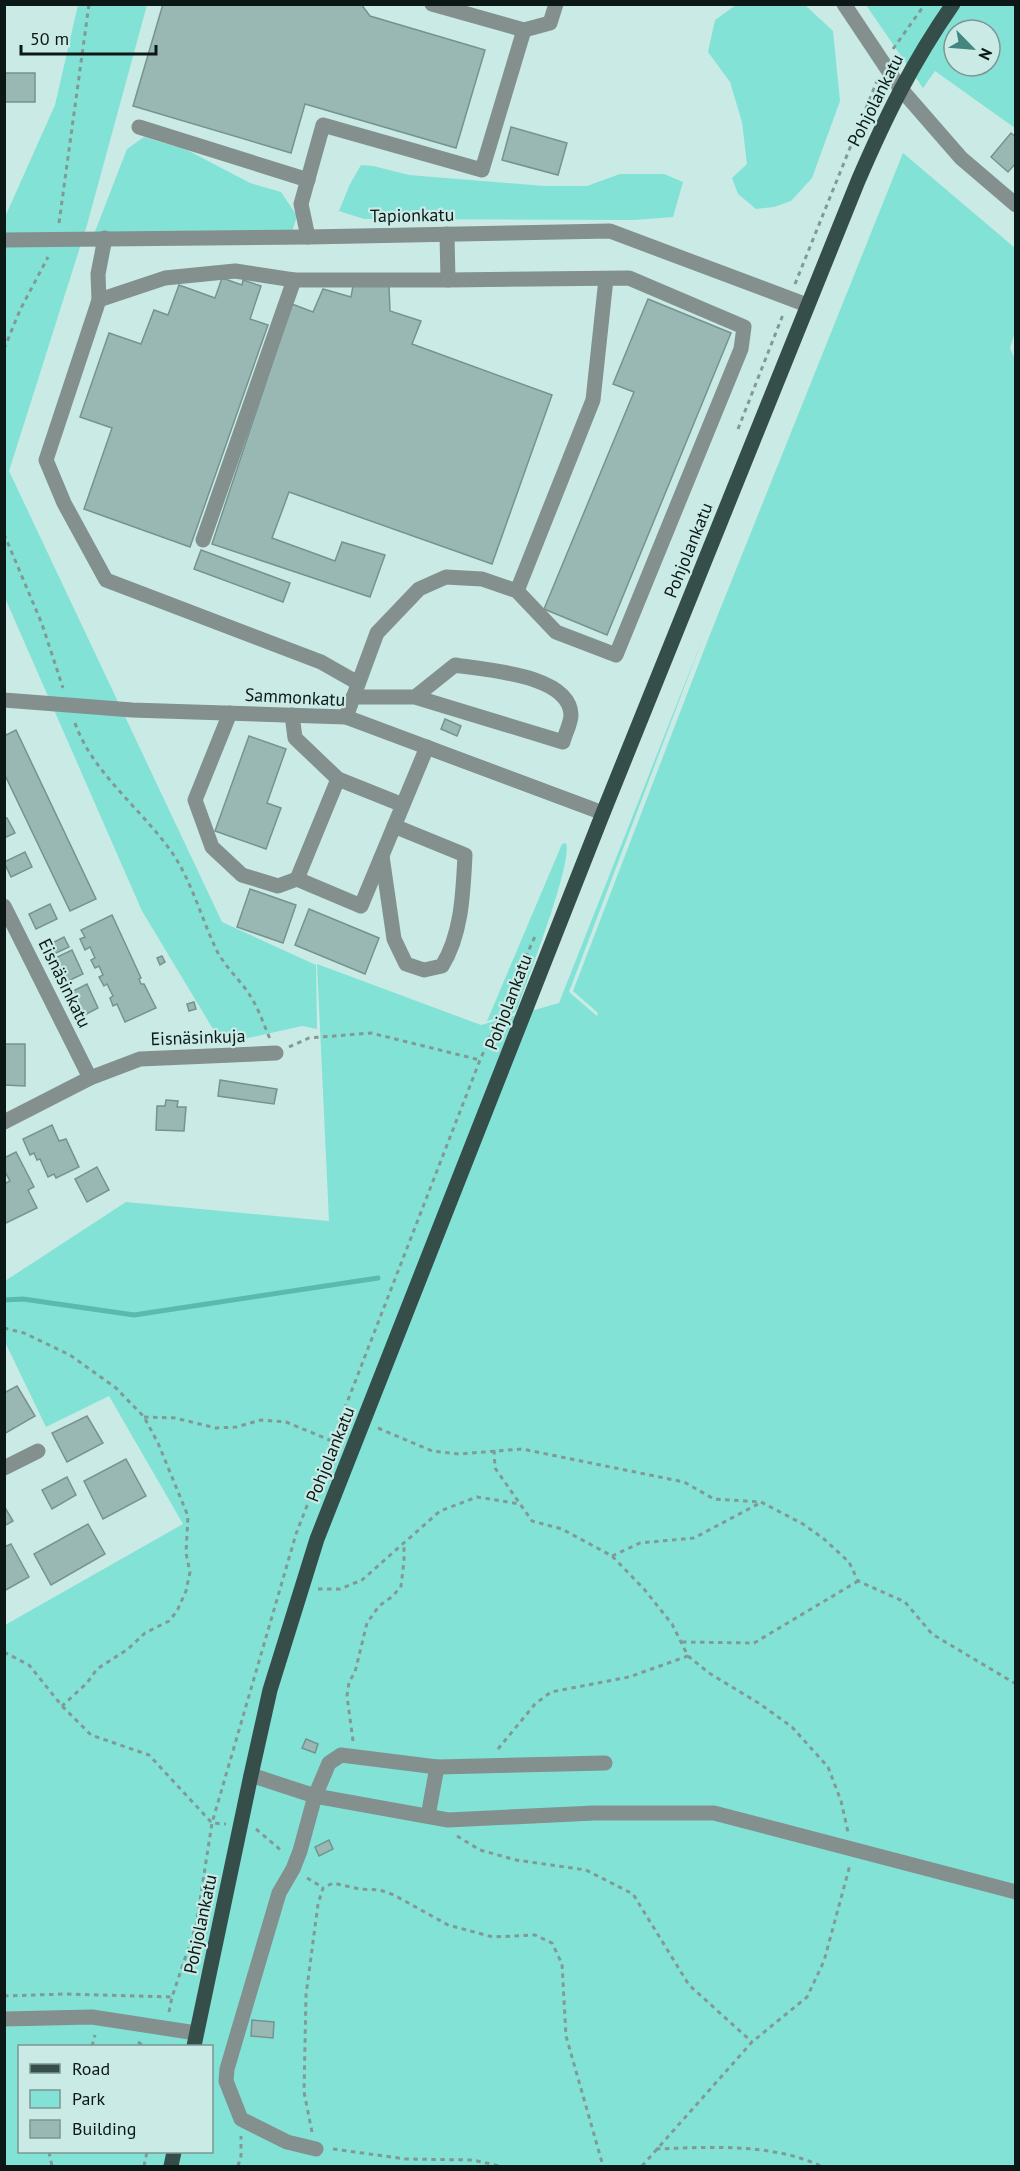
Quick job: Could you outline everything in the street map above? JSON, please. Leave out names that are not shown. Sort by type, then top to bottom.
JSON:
[{"type":"main road","name":"Pohjolankatu","points":[[195,2040],[270,1690],[318,1539],[603,813],[858,181],[900,88],[931,35],[953,4]]},
{"type":"street","points":[[432,4],[524,30],[550,23],[556,4]]},
{"type":"street","points":[[844,4],[900,88],[961,158],[1016,205]]},
{"type":"street","points":[[308,237],[301,204],[323,125],[483,170],[524,30]]},
{"type":"street","points":[[139,127],[308,180]]},
{"type":"street","name":"Tapionkatu","points":[[4,240],[610,231],[807,305]]},
{"type":"street","points":[[447,234],[448,280]]},
{"type":"street","points":[[105,238],[98,274],[99,300],[46,460],[64,503],[106,580],[321,663],[356,690],[415,697],[563,742],[571,716],[568,704],[561,694],[536,679],[455,665],[415,697]]},
{"type":"street","points":[[99,300],[165,278],[235,271],[294,280],[630,278],[744,327],[741,349],[616,655],[556,632],[517,591],[482,579],[446,577],[419,589],[377,633],[346,717]]},
{"type":"street","points":[[517,591],[593,400],[606,279]]},
{"type":"street","points":[[203,540],[294,280]]},
{"type":"street","name":"Sammonkatu","points":[[4,700],[132,710],[346,717],[603,813]]},
{"type":"street","points":[[231,713],[195,800],[212,847],[242,875],[278,886],[297,879],[361,906],[427,747]]},
{"type":"street","points":[[292,715],[295,738],[338,779],[403,805]]},
{"type":"street","points":[[297,879],[338,779]]},
{"type":"street","points":[[382,856],[394,939],[406,964],[424,970],[442,966],[455,936],[465,855],[394,826]]},
{"type":"street","name":"Eisnäsinkatu","points":[[4,906],[90,1078]]},
{"type":"street","name":"Eisnäsinkuja","points":[[4,1122],[90,1078],[140,1059],[276,1053]]},
{"type":"street","points":[[4,1468],[38,1451]]},
{"type":"street","points":[[316,2149],[287,2142],[242,2119],[226,2081],[227,2069],[279,1893],[300,1851],[315,1796],[329,1763],[341,1755],[437,1767],[605,1763]]},
{"type":"street","points":[[428,1816],[437,1767]]},
{"type":"street","points":[[250,1775],[315,1796],[448,1820],[594,1814],[714,1813],[1016,1892]]},
{"type":"street","points":[[4,2019],[92,2017],[195,2040]]},
{"type":"path","points":[[4,349],[20,310],[57,238],[89,4]]},
{"type":"path","points":[[890,52],[926,4]]},
{"type":"path","points":[[4,534],[42,624],[79,735],[102,770],[134,805],[173,854],[189,882],[219,955],[252,998],[276,1053],[309,1038],[371,1033],[480,1060]]},
{"type":"path","points":[[4,1328],[24,1333],[70,1355],[116,1388],[144,1417],[158,1443],[188,1516],[186,1553],[190,1572],[186,1592],[177,1611],[169,1620],[145,1633],[128,1649],[97,1669],[87,1683],[62,1706]]},
{"type":"path","points":[[144,1417],[175,1418],[216,1428],[236,1427],[261,1420],[286,1422],[332,1441]]},
{"type":"path","points":[[363,1423],[432,1451],[459,1454],[522,1449],[684,1482],[714,1498],[761,1502],[803,1524],[824,1539],[849,1562],[858,1581],[905,1602],[932,1634],[1016,1684]]},
{"type":"path","points":[[494,1450],[495,1468],[532,1521],[562,1528],[612,1556],[644,1589],[672,1624],[688,1656],[709,1673],[760,1704],[792,1727],[828,1767],[841,1801],[853,1851],[824,1962],[807,1997],[752,2042],[642,2166]]},
{"type":"path","points":[[302,1589],[340,1589],[362,1580],[440,1511],[477,1497],[522,1505]]},
{"type":"path","points":[[612,1556],[640,1543],[694,1538],[761,1502]]},
{"type":"path","points":[[352,1733],[347,1696],[349,1682],[355,1672],[367,1623],[379,1605],[393,1596],[401,1586],[404,1542]]},
{"type":"path","points":[[681,1642],[754,1643],[858,1581]]},
{"type":"path","points":[[4,1652],[29,1665],[62,1706],[91,1735],[149,1755],[212,1823],[255,1829],[281,1849],[293,1869]]},
{"type":"path","points":[[473,1766],[493,1754],[535,1704],[551,1692],[629,1677],[688,1656]]},
{"type":"path","points":[[452,1832],[480,1850],[516,1860],[585,1870],[633,1894],[689,1985],[752,2042]]},
{"type":"path","points":[[500,2166],[473,2160],[406,2159],[338,2149],[316,2149],[304,2092],[306,1995],[318,1904],[323,1887],[333,1882],[380,1890],[394,1895],[448,1925],[494,1937],[535,1935],[552,1943],[562,1964],[566,2036],[603,2166]]},
{"type":"path","points":[[4,1996],[66,1994],[172,1997]]},
{"type":"path","points":[[92,2045],[95,2035]]},
{"type":"path","points":[[238,2166],[241,2156],[242,2119]]},
{"type":"path","points":[[656,2149],[757,2150],[803,2158],[821,2166]]},
{"type":"green space","points":[[78,5],[147,5],[87,225],[9,471],[222,922],[316,965],[317,1029],[302,1026],[222,1044],[142,911],[5,598],[5,217],[55,105]]},
{"type":"green space","points":[[736,5],[805,5],[833,31],[840,101],[812,178],[791,201],[774,207],[756,209],[738,194],[732,178],[747,164],[742,122],[730,82],[708,52],[715,20]]},
{"type":"green space","points":[[866,5],[1015,5],[1015,128],[945,78],[1002,78],[1002,18],[942,18],[942,76],[935,71],[923,88]]},
{"type":"green space","points":[[144,137],[187,150],[250,183],[281,192],[297,216],[292,232],[94,234],[127,149]]},
{"type":"green space","points":[[903,153],[1015,248],[1015,332],[1010,348],[1016,362],[1015,2166],[5,2166],[5,1625],[183,1524],[109,1396],[46,1427],[5,1342],[5,1281],[126,1202],[329,1221],[317,964],[481,1025],[559,1003],[704,635],[569,992],[597,1016],[598,1013],[573,991],[709,637]]},
{"type":"green space","points":[[361,165],[409,175],[545,186],[587,186],[620,174],[664,174],[683,182],[673,217],[634,220],[364,219],[339,211]]},
{"type":"green space","points":[[566,843],[563,873],[556,897],[518,1007],[514,1013],[487,1021],[562,844]]},
{"type":"building","points":[[163,4],[361,4],[370,16],[485,50],[456,148],[305,104],[291,153],[133,106]]},
{"type":"building","points":[[4,73],[35,73],[35,102],[4,102]]},
{"type":"building","points":[[511,127],[567,143],[558,175],[502,160]]},
{"type":"building","points":[[1011,133],[1016,137],[1016,163],[1008,172],[991,157]]},
{"type":"building","points":[[222,278],[242,285],[243,280],[261,286],[250,319],[268,325],[190,547],[84,509],[112,428],[80,417],[109,333],[141,344],[154,310],[168,315],[179,285],[215,298]]},
{"type":"building","points":[[353,286],[389,286],[390,311],[421,321],[412,344],[552,395],[492,564],[289,492],[272,538],[335,561],[342,542],[385,555],[370,597],[212,544],[292,304],[313,312],[323,289],[351,297]]},
{"type":"building","points":[[648,299],[731,333],[607,635],[544,609],[634,392],[613,384]]},
{"type":"building","points":[[201,550],[290,583],[283,602],[194,569]]},
{"type":"building","points":[[445,719],[461,726],[457,736],[441,729]]},
{"type":"building","points":[[16,730],[96,899],[70,911],[4,773],[4,736]]},
{"type":"building","points":[[249,736],[286,749],[267,803],[281,808],[266,849],[215,831]]},
{"type":"building","points":[[7,818],[15,833],[4,838],[4,819]]},
{"type":"building","points":[[25,852],[32,867],[11,877],[4,862]]},
{"type":"building","points":[[250,889],[296,905],[283,943],[237,927]]},
{"type":"building","points":[[50,904],[57,919],[36,929],[29,914]]},
{"type":"building","points":[[309,909],[379,938],[365,974],[295,945]]},
{"type":"building","points":[[112,915],[141,978],[139,979],[141,984],[144,984],[156,1008],[125,1022],[117,1004],[113,1006],[110,998],[113,996],[107,984],[104,986],[99,977],[103,975],[99,966],[95,968],[91,960],[95,958],[90,947],[85,950],[80,939],[85,937],[81,930]]},
{"type":"building","points":[[64,937],[69,947],[52,955],[48,945]]},
{"type":"building","points":[[72,950],[83,974],[66,982],[55,958]]},
{"type":"building","points":[[162,956],[165,962],[160,965],[157,958]]},
{"type":"building","points":[[87,984],[98,1008],[83,1016],[71,992]]},
{"type":"building","points":[[194,1002],[196,1009],[189,1011],[187,1004]]},
{"type":"building","points":[[4,1044],[25,1044],[25,1086],[4,1085]]},
{"type":"building","points":[[220,1080],[277,1089],[274,1104],[218,1096]]},
{"type":"building","points":[[166,1100],[178,1101],[177,1107],[186,1107],[184,1131],[156,1130],[157,1106],[165,1106]]},
{"type":"building","points":[[52,1125],[59,1141],[66,1139],[79,1167],[56,1178],[54,1174],[48,1177],[40,1159],[37,1160],[34,1153],[30,1155],[23,1139]]},
{"type":"building","points":[[16,1152],[34,1187],[28,1190],[37,1208],[6,1223],[4,1184],[10,1181],[4,1170],[4,1158]]},
{"type":"building","points":[[97,1167],[109,1190],[87,1202],[75,1179]]},
{"type":"building","points":[[17,1386],[35,1416],[4,1434],[4,1393]]},
{"type":"building","points":[[87,1416],[103,1443],[67,1462],[52,1433]]},
{"type":"building","points":[[126,1459],[146,1496],[103,1519],[84,1481]]},
{"type":"building","points":[[67,1477],[76,1495],[52,1509],[42,1490]]},
{"type":"building","points":[[4,1506],[13,1521],[4,1526]]},
{"type":"building","points":[[88,1524],[105,1554],[51,1585],[34,1554]]},
{"type":"building","points":[[11,1544],[29,1577],[4,1591],[4,1547]]},
{"type":"building","points":[[306,1739],[318,1744],[315,1753],[302,1748]]},
{"type":"building","points":[[329,1840],[333,1849],[319,1856],[315,1847]]},
{"type":"building","points":[[252,2020],[274,2022],[273,2038],[251,2036]]},
{"type":"waterway","points":[[4,1300],[23,1299],[134,1315],[378,1278]]}]
